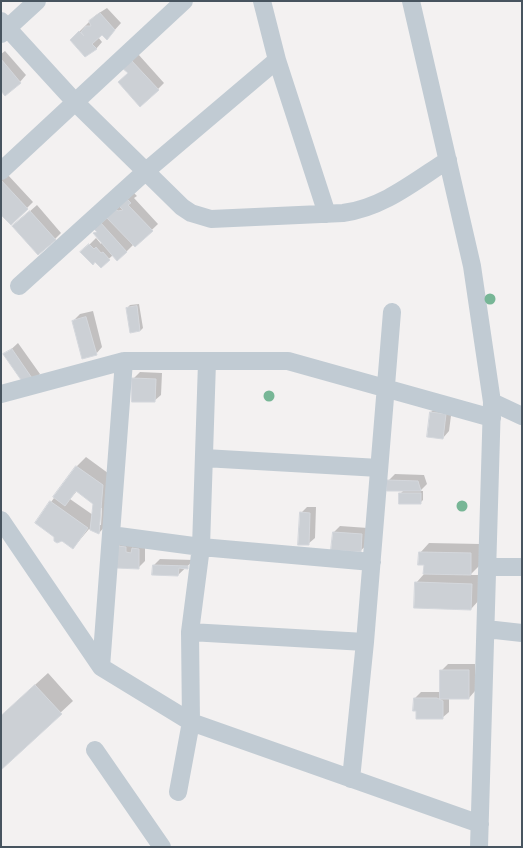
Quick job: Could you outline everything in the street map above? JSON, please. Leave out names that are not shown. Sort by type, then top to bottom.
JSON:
[{"type":"street","points":[[37,1],[3,28],[76,103],[182,207],[201,217],[222,219],[359,211],[373,206],[448,160]]},
{"type":"street","points":[[1,171],[76,103],[184,1]]},
{"type":"street","points":[[262,1],[277,60],[327,214]]},
{"type":"street","points":[[411,1],[472,266],[492,410],[480,847]]},
{"type":"street","points":[[19,286],[146,171],[277,60]]},
{"type":"street","points":[[351,780],[365,642],[392,312]]},
{"type":"street","points":[[1,394],[124,361],[288,361],[386,389],[522,416]]},
{"type":"street","points":[[101,667],[124,361]]},
{"type":"street","points":[[178,792],[191,722],[190,632],[201,547],[207,362]]},
{"type":"street","points":[[204,458],[380,468]]},
{"type":"street","points":[[1,520],[101,667],[191,722],[351,780],[480,824]]},
{"type":"street","points":[[111,535],[201,547],[372,562]]},
{"type":"street","points":[[488,567],[522,567]]},
{"type":"street","points":[[486,629],[522,633]]},
{"type":"street","points":[[190,632],[365,642]]},
{"type":"street","points":[[95,750],[162,847]]},
{"type":"building","points":[[100,13],[115,30],[107,40],[102,35],[92,44],[97,49],[85,57],[70,40],[79,31],[84,36],[81,32],[86,26],[91,26],[89,21]]},
{"type":"building","points":[[1,59],[21,83],[5,96],[1,91]]},
{"type":"building","points":[[131,60],[159,90],[140,107],[118,82],[128,73],[122,68]]},
{"type":"building","points":[[1,180],[28,209],[11,225],[1,215]]},
{"type":"building","points":[[127,199],[131,203],[128,205],[153,231],[135,247],[105,216],[114,208],[118,211],[123,210],[119,206]]},
{"type":"building","points":[[30,211],[56,240],[38,255],[12,226]]},
{"type":"building","points":[[101,223],[127,252],[117,261],[93,233],[97,232],[94,229]]},
{"type":"building","points":[[89,244],[94,249],[96,247],[101,253],[103,252],[110,260],[101,268],[95,262],[93,265],[80,252]]},
{"type":"building","points":[[137,306],[140,331],[130,333],[126,308]]},
{"type":"building","points":[[86,317],[97,355],[82,359],[72,321]]},
{"type":"building","points":[[12,349],[34,381],[26,387],[3,354]]},
{"type":"building","points":[[132,378],[156,379],[155,402],[132,402]]},
{"type":"building","points":[[430,412],[446,414],[443,439],[427,437]]},
{"type":"building","points":[[76,466],[103,485],[99,534],[90,530],[93,504],[76,491],[65,506],[53,497]]},
{"type":"building","points":[[387,480],[418,481],[421,491],[387,491]]},
{"type":"building","points":[[399,493],[421,493],[421,504],[399,504]]},
{"type":"building","points":[[50,501],[88,528],[73,549],[62,541],[57,543],[54,541],[54,537],[35,523]]},
{"type":"building","points":[[300,512],[310,513],[309,545],[298,545]]},
{"type":"building","points":[[333,532],[362,534],[361,552],[331,550]]},
{"type":"building","points":[[117,546],[126,547],[126,552],[131,553],[132,548],[139,549],[139,569],[116,568]]},
{"type":"building","points":[[419,552],[471,553],[471,575],[423,574],[424,565],[418,565]]},
{"type":"building","points":[[153,565],[188,566],[188,569],[179,568],[178,576],[152,575]]},
{"type":"building","points":[[415,582],[472,584],[471,610],[414,608]]},
{"type":"building","points":[[440,670],[469,670],[469,699],[440,699]]},
{"type":"building","points":[[35,685],[62,714],[1,770],[1,716]]},
{"type":"building","points":[[414,698],[437,698],[443,701],[443,719],[416,719],[416,711],[413,711]]}]
